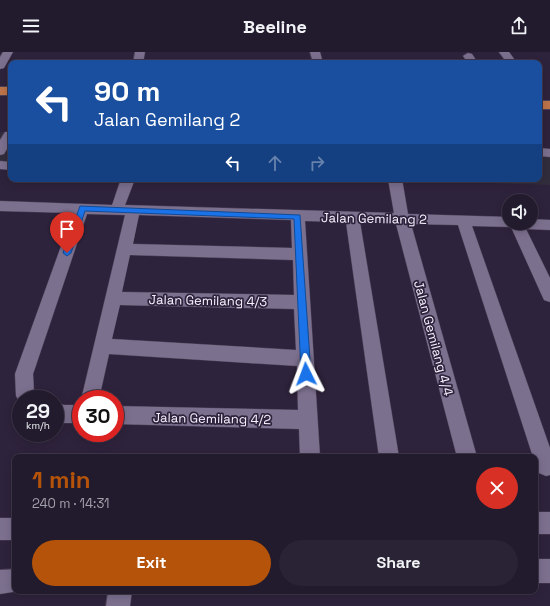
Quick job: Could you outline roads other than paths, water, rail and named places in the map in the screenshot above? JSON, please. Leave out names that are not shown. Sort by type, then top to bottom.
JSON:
[{"type":"street","points":[[0,66],[8,52]]},
{"type":"street","points":[[0,151],[7,134]]},
{"type":"street","points":[[92,390],[124,249],[128,182]]},
{"type":"street","name":"Jalan Gemilang 4/4","points":[[396,182],[402,218],[466,454]]},
{"type":"street","name":"Jalan Gemilang 2","points":[[0,206],[502,222]]},
{"type":"street","points":[[25,390],[24,374],[82,208]]},
{"type":"street","points":[[298,216],[310,454]]},
{"type":"street","points":[[352,217],[389,454]]},
{"type":"street","points":[[463,220],[544,466]]},
{"type":"street","points":[[538,224],[550,225]]},
{"type":"street","points":[[520,230],[550,295]]},
{"type":"street","points":[[124,249],[300,254]]},
{"type":"street","name":"Jalan Gemilang 4/3","points":[[113,298],[302,302]]},
{"type":"street","points":[[102,346],[305,359]]},
{"type":"street","name":"Jalan Gemilang 4/2","points":[[124,415],[308,420]]},
{"type":"street","points":[[538,523],[550,523]]},
{"type":"street","points":[[0,529],[12,529]]},
{"type":"street","points":[[538,571],[550,571]]},
{"type":"street","points":[[0,582],[12,581]]},
{"type":"street","points":[[118,606],[120,594]]}]
